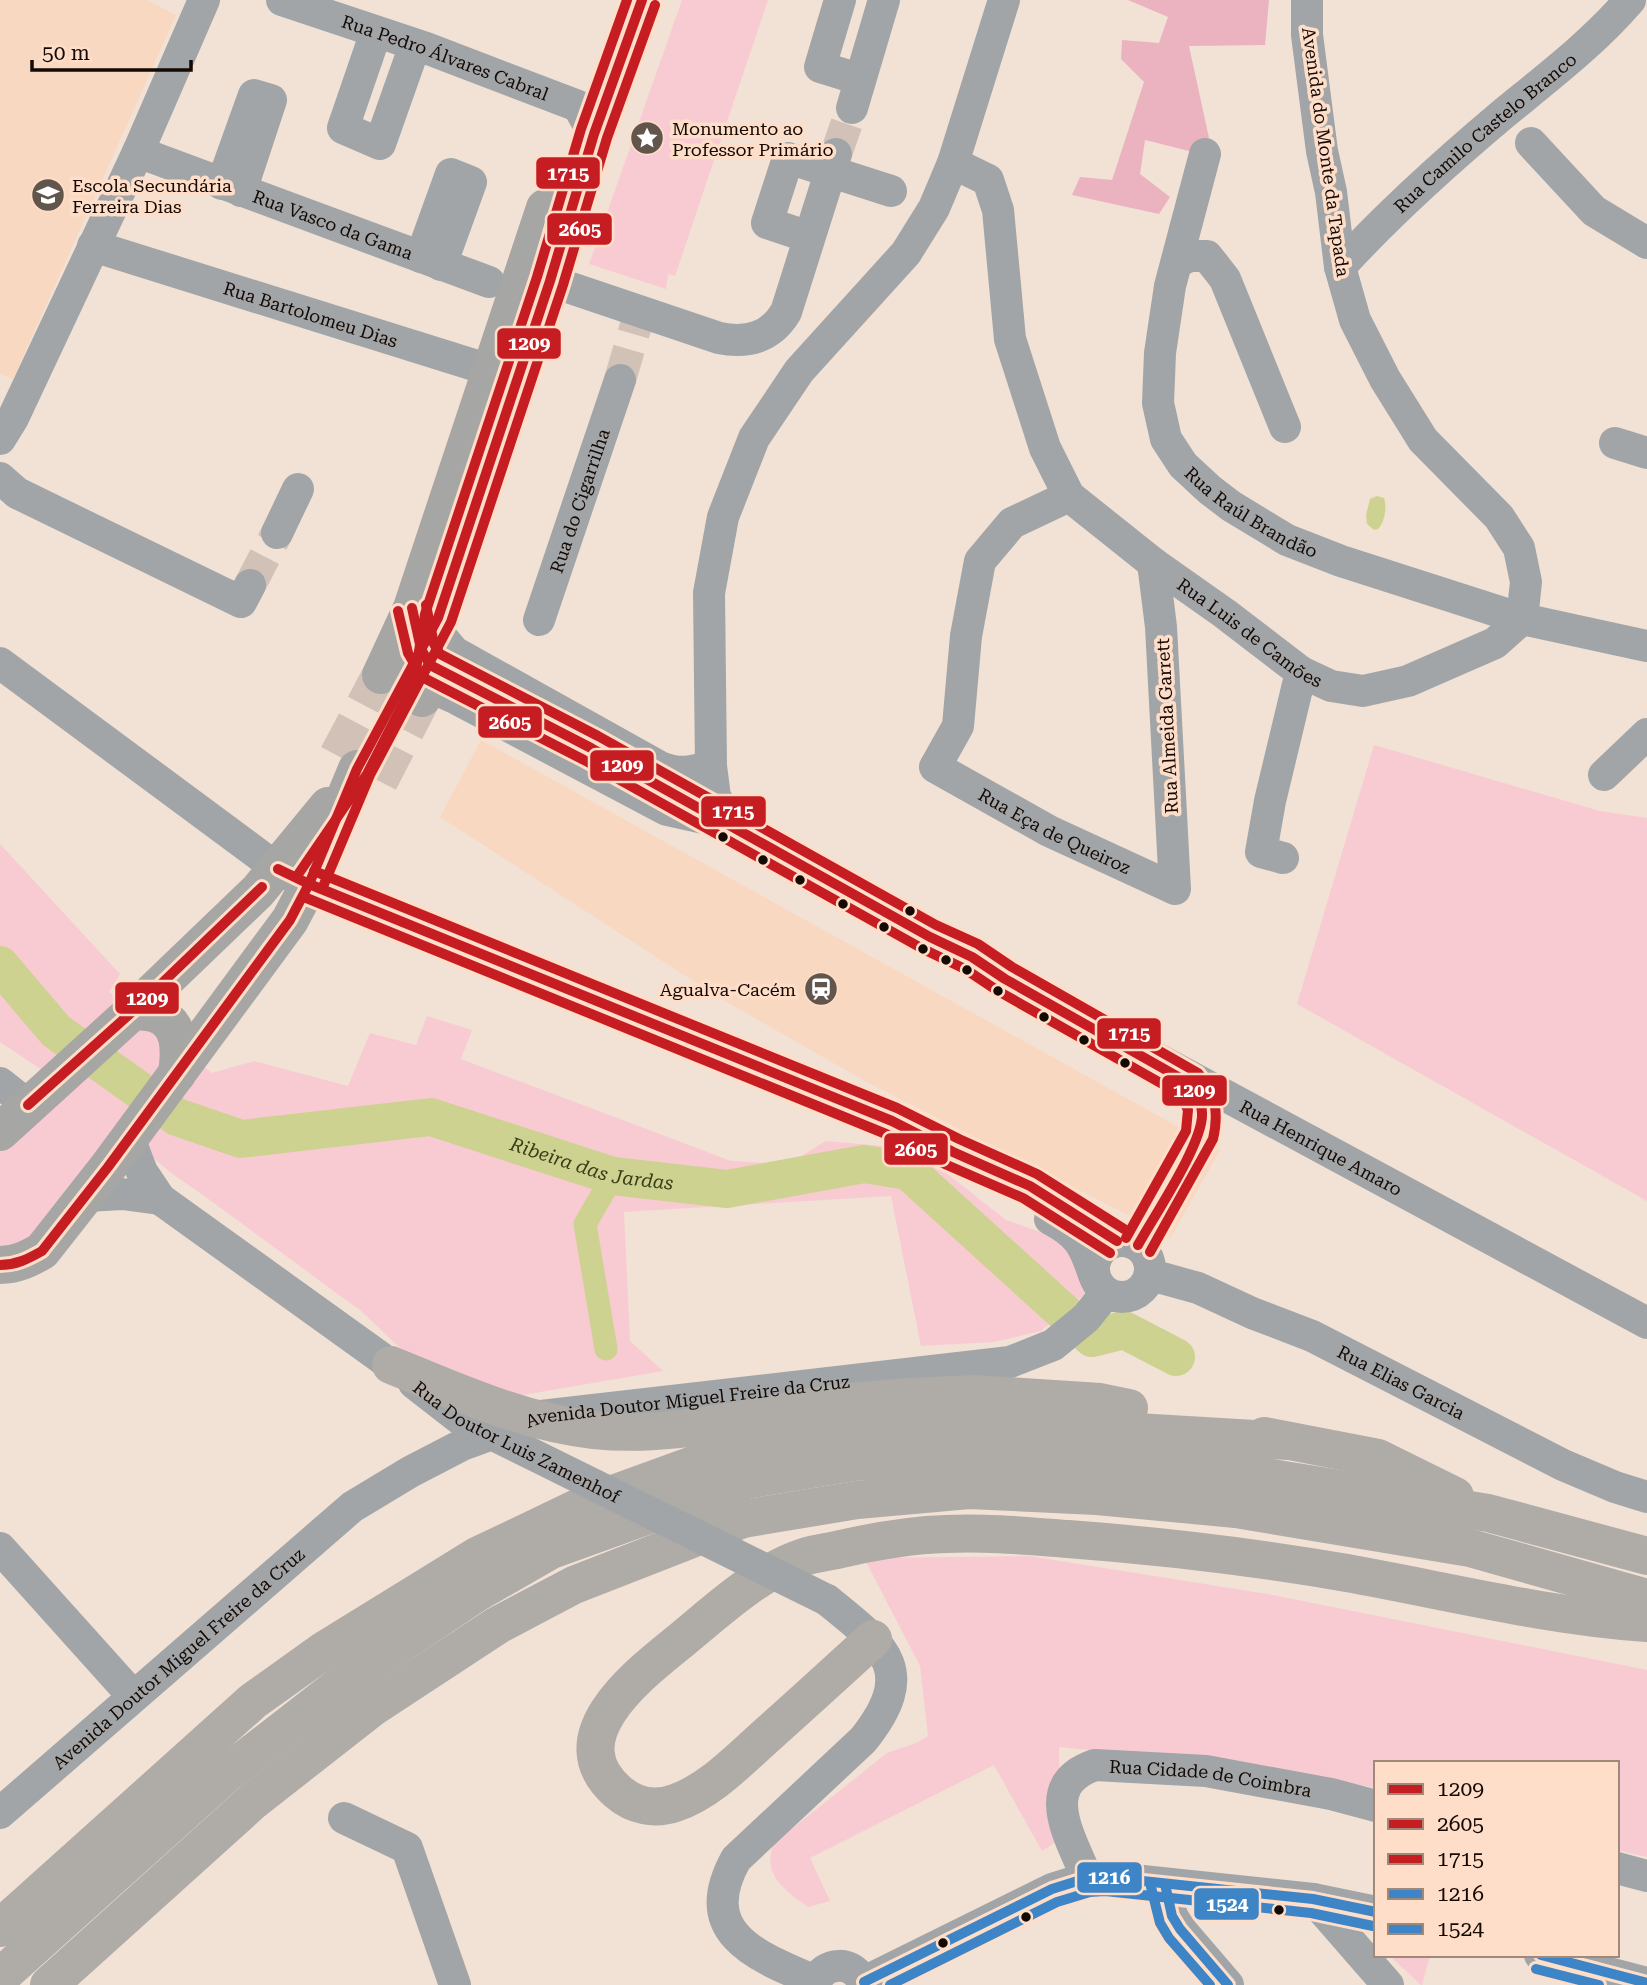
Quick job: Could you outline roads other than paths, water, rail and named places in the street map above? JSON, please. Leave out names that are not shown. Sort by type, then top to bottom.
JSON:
[{"type":"highway","points":[[391,1365],[508,1411],[596,1430],[676,1431],[868,1400],[976,1394],[1100,1402],[1378,1458],[1488,1513]]},
{"type":"highway","points":[[0,1928],[253,1701],[323,1651],[477,1556],[588,1503],[712,1458],[836,1434],[967,1422],[1288,1441]]},
{"type":"highway","points":[[0,1977],[226,1774],[352,1676],[478,1592],[551,1550],[746,1480],[854,1462],[953,1456],[1103,1459],[1228,1471],[1488,1513],[1647,1556]]},
{"type":"highway","points":[[57,1980],[253,1801],[373,1707],[498,1625],[573,1585],[743,1519],[857,1500],[969,1490],[1097,1496],[1236,1509],[1471,1548],[1647,1598]]},
{"type":"highway","points":[[873,1639],[726,1771],[695,1795],[659,1808],[640,1804],[613,1788],[603,1774],[596,1740],[609,1708],[674,1646],[770,1572],[804,1557],[883,1540],[949,1533],[1053,1538],[1212,1552],[1345,1573],[1591,1619],[1647,1623]]},
{"type":"main road","points":[[381,675],[425,613],[550,281],[615,0]]},
{"type":"main road","points":[[425,692],[425,613],[490,370],[586,120],[642,0]]},
{"type":"main road","points":[[0,1265],[27,1260],[42,1251],[130,1138],[290,920],[294,866],[338,756]]},
{"type":"main road","points":[[0,1132],[14,1094],[58,1077],[133,1011],[258,891],[294,866],[379,781]]},
{"type":"main road","points":[[133,1011],[157,1014],[169,1023],[178,1035],[180,1052],[177,1074]]},
{"type":"street","name":"Rua Pedro Álvares Cabral","points":[[282,0],[415,45],[586,120]]},
{"type":"street","points":[[841,0],[820,68],[855,93],[883,5],[850,0]]},
{"type":"street","points":[[738,826],[715,797],[711,766],[709,593],[723,517],[754,438],[799,371],[906,253],[934,208],[953,163],[1004,0]]},
{"type":"street","name":"Avenida do Monte da Tapada","points":[[1307,0],[1307,35],[1322,151],[1331,192],[1340,267],[1354,320],[1385,379],[1423,440],[1499,517],[1519,548],[1526,582],[1522,619]]},
{"type":"street","name":"Rua Camilo Castelo Branco","points":[[1340,267],[1374,230],[1425,183],[1573,55],[1630,0]]},
{"type":"street","points":[[0,439],[13,418],[138,152],[196,3]]},
{"type":"street","points":[[376,32],[343,128],[380,144],[415,45]]},
{"type":"street","points":[[1531,143],[1594,211],[1647,243]]},
{"type":"street","name":"Rua Vasco da Gama","points":[[138,152],[489,282]]},
{"type":"street","name":"Rua Raúl Brandão","points":[[1205,154],[1164,317],[1158,403],[1166,439],[1184,465],[1231,506],[1287,540],[1354,565],[1522,619],[1647,646]]},
{"type":"street","points":[[809,237],[767,223],[788,158],[833,162],[891,191]]},
{"type":"street","points":[[550,281],[640,319],[733,341],[758,338],[780,321],[786,312],[833,162]]},
{"type":"street","name":"Rua Luis de Camões","points":[[953,163],[988,180],[998,211],[1010,339],[1045,448],[1069,496],[1153,564],[1224,613],[1301,672],[1331,686],[1363,691],[1408,681],[1495,643],[1522,619]]},
{"type":"street","name":"Rua Bartolomeu Dias","points":[[93,246],[490,370]]},
{"type":"street","points":[[1177,262],[1190,256],[1208,256],[1225,279],[1285,428]]},
{"type":"street","points":[[490,370],[525,351]]},
{"type":"street","name":"Rua do Cigarrilha","points":[[539,620],[620,380]]},
{"type":"street","points":[[1615,443],[1647,453]]},
{"type":"street","points":[[0,447],[7,460],[7,467],[0,477],[17,493],[241,602],[250,585]]},
{"type":"street","points":[[277,533],[298,489]]},
{"type":"street","name":"Rua Eça de Queiroz","points":[[1069,496],[1012,523],[981,561],[966,636],[958,726],[935,767],[1049,831],[1175,889]]},
{"type":"street","name":"Rua Almeida Garrett","points":[[1153,564],[1161,627],[1175,889]]},
{"type":"street","points":[[425,613],[454,652],[660,767],[675,773],[687,773],[711,766]]},
{"type":"street","points":[[0,663],[294,866],[892,1121],[961,1156],[1030,1186],[1117,1241]]},
{"type":"street","points":[[1283,858],[1261,852],[1301,672]]},
{"type":"street","points":[[425,692],[457,699],[667,810],[738,826]]},
{"type":"street","points":[[1604,775],[1647,734]]},
{"type":"street","name":"Rua Henrique Amaro","points":[[738,826],[1102,1029],[1647,1323]]},
{"type":"street","points":[[130,1138],[142,1172],[160,1199]]},
{"type":"street","points":[[961,1156],[1023,1204],[1073,1234],[1084,1245],[1100,1290],[1117,1298],[1138,1293],[1151,1275],[1151,1264],[1146,1253],[1138,1245],[1128,1241],[1107,1245],[1098,1253],[1094,1264],[1100,1290]]},
{"type":"street","points":[[86,1196],[122,1194],[160,1199]]},
{"type":"street","name":"Rua Doutor Luis Zamenhof","points":[[160,1199],[391,1365],[459,1418],[827,1600],[873,1639]]},
{"type":"street","name":"Rua Elias Garcia","points":[[1151,1275],[1198,1288],[1312,1336],[1563,1465],[1647,1497]]},
{"type":"street","name":"Avenida Doutor Miguel Freire da Cruz","points":[[0,1813],[352,1507],[462,1445],[541,1416],[1010,1362],[1053,1345],[1086,1318],[1100,1290]]},
{"type":"street","points":[[0,1548],[133,1696]]},
{"type":"street","points":[[873,1639],[888,1660],[891,1677],[890,1694],[881,1718],[863,1740],[736,1859],[724,1880],[721,1900],[725,1919],[740,1940],[772,1963],[815,1983],[825,1969],[840,1965],[854,1970],[864,1983],[1052,1889],[1087,1878],[1105,1877],[1312,1899],[1374,1912]]},
{"type":"street","name":"Rua Cidade de Coimbra","points":[[1087,1878],[1060,1803],[1067,1783],[1081,1770],[1094,1765],[1206,1771],[1331,1794],[1374,1805]]},
{"type":"street","points":[[344,1818],[407,1848],[455,1985]]},
{"type":"street","points":[[1619,1869],[1647,1876]]},
{"type":"street","points":[[1165,1884],[1172,1916],[1180,1929],[1228,1985]]},
{"type":"street","points":[[1312,1899],[1388,1985]]},
{"type":"street","points":[[1548,1957],[1647,1983]]},
{"type":"waterway","name":"Ribeira das Jardas","points":[[0,965],[56,1031],[177,1117],[241,1139],[431,1117],[613,1176],[727,1189],[864,1164],[908,1171],[1092,1338],[1124,1330],[1176,1357]]},
{"type":"waterway","points":[[606,1349],[585,1224],[613,1176]]},
{"type":"tunnel","points":[[836,154],[852,108]]},
{"type":"tunnel","points":[[620,380],[636,325]]},
{"type":"tunnel","points":[[250,585],[277,533]]},
{"type":"tunnel","points":[[338,756],[381,675]]},
{"type":"tunnel","points":[[379,781],[422,698]]},
{"type":"place","name":"Monumento ao Professor Primário","points":[[647,138]]},
{"type":"place","name":"Escola Secundária Ferreira Dias","points":[[48,195]]},
{"type":"place","name":"Agualva-Cacém","points":[[821,989]]}]
